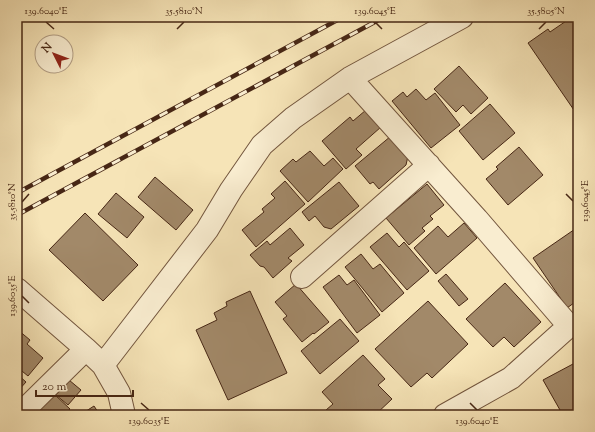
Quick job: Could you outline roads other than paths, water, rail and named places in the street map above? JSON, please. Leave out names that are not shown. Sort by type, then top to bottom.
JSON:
[{"type":"street","points":[[103,365],[207,230],[231,190],[262,145],[293,118],[350,78],[462,17]]},
{"type":"street","points":[[350,78],[573,325],[511,378],[446,415]]},
{"type":"street","points":[[302,277],[429,165]]},
{"type":"street","points":[[17,289],[103,365],[119,393],[124,415]]},
{"type":"street","points":[[19,415],[86,349]]},
{"type":"railway","points":[[17,193],[343,17]]},
{"type":"railway","points":[[17,215],[384,17]]}]
